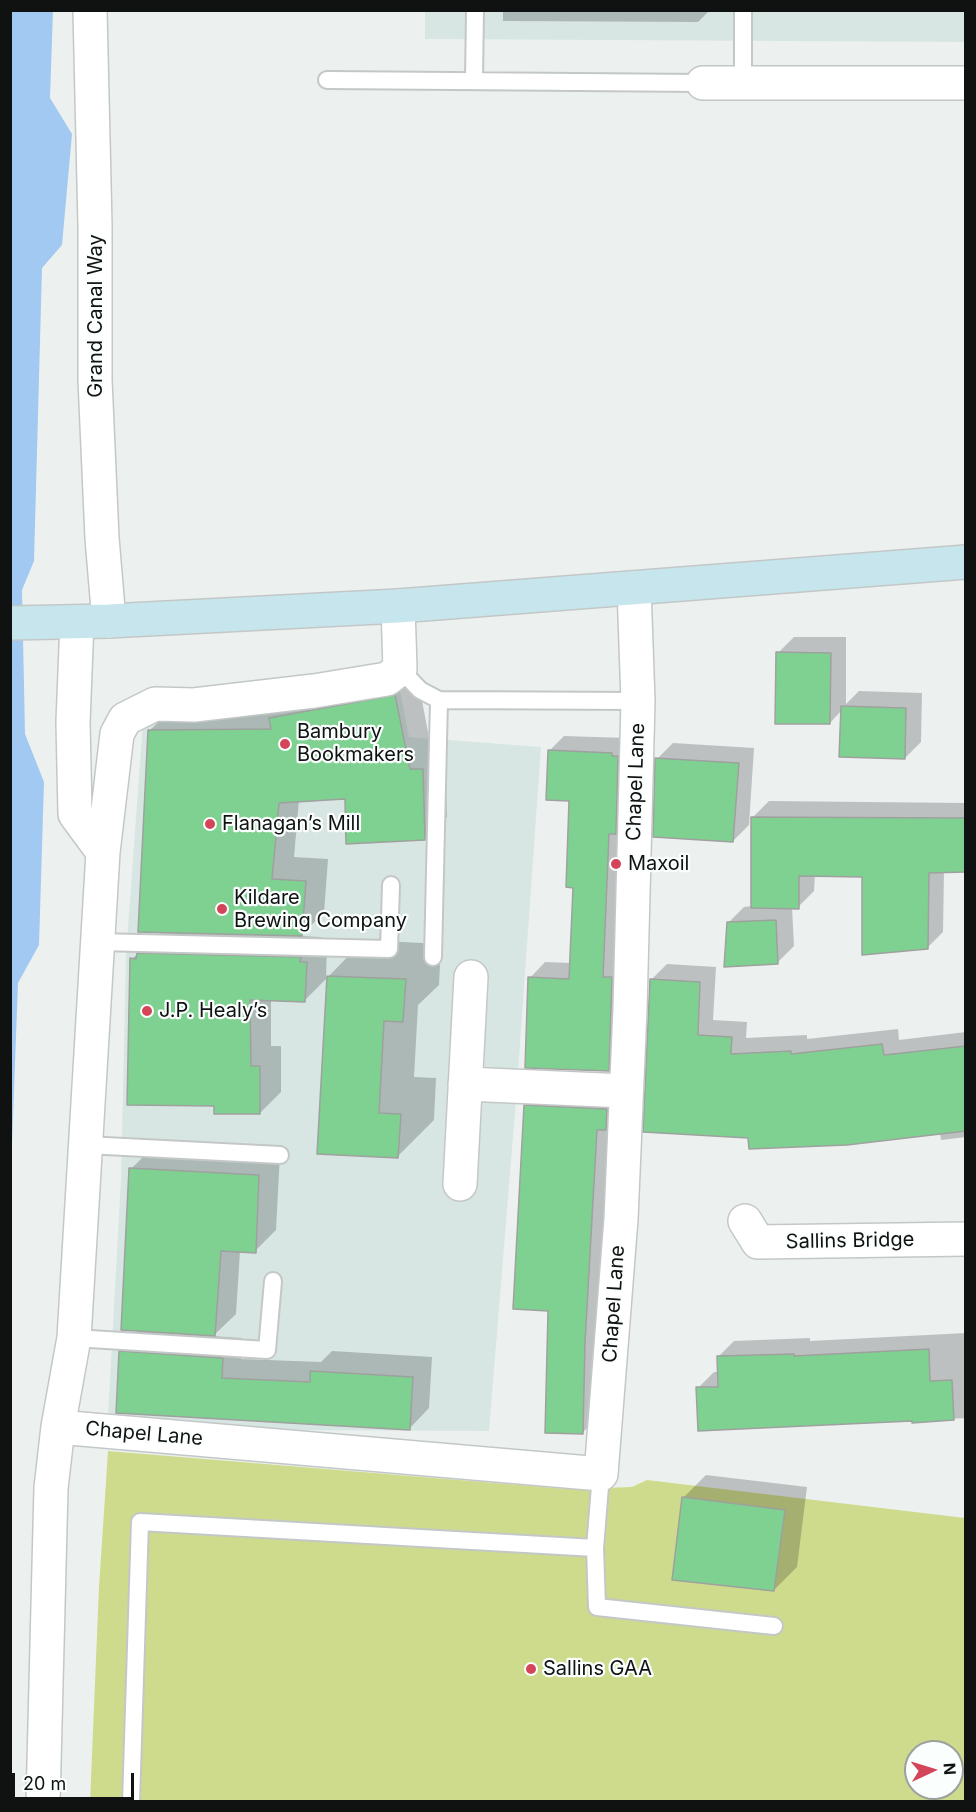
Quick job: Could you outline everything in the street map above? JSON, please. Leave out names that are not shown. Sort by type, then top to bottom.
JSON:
[{"type":"street","name":"Grand Canal Way","points":[[90,10],[95,226],[95,380],[102,538],[109,621]]},
{"type":"street","points":[[703,83],[966,83]]},
{"type":"street","points":[[10,623],[109,621],[398,606],[966,562]]},
{"type":"street","name":"Chapel Lane","points":[[58,1426],[601,1474],[621,1219],[627,1091],[638,701],[634,588]]},
{"type":"street","points":[[44,1802],[51,1488],[58,1426],[74,1338],[103,852],[117,734],[125,719],[155,704],[194,705],[387,679],[400,669],[398,606]]},
{"type":"street","points":[[62,622],[73,722],[75,814],[103,852]]},
{"type":"street","points":[[460,1184],[471,977]]},
{"type":"street","points":[[465,1084],[627,1091]]},
{"type":"street","name":"Sallins Bridge","points":[[745,1221],[758,1242],[966,1239]]},
{"type":"lane","points":[[474,81],[475,10]]},
{"type":"lane","points":[[742,10],[743,83]]},
{"type":"lane","points":[[327,80],[703,83]]},
{"type":"lane","points":[[400,669],[420,690],[439,700],[638,701]]},
{"type":"lane","points":[[433,957],[439,700]]},
{"type":"lane","points":[[98,942],[388,949],[391,885]]},
{"type":"lane","points":[[86,1145],[280,1155]]},
{"type":"lane","points":[[74,1338],[267,1350],[273,1281]]},
{"type":"lane","points":[[601,1474],[595,1548],[597,1607],[774,1626]]},
{"type":"lane","points":[[131,1802],[140,1522],[595,1548]]},
{"type":"shaded area","points":[[425,11],[965,11],[965,42],[425,39]]},
{"type":"shaded area","points":[[398,680],[409,737],[541,747],[516,1100],[489,1431],[255,1430],[108,1416],[121,1179],[126,955],[143,721]]},
{"type":"green space","name":"Sallins GAA","points":[[108,1451],[568,1489],[632,1487],[647,1480],[965,1518],[965,1801],[90,1802],[99,1587]]},
{"type":"water","points":[[53,10],[50,98],[72,134],[62,245],[42,268],[34,561],[22,590],[25,734],[44,782],[39,945],[18,983],[11,1171],[10,11]]},
{"type":"building","points":[[776,652],[831,653],[830,724],[775,724]]},
{"type":"building","points":[[395,695],[410,769],[423,769],[425,840],[346,844],[345,799],[279,803],[272,879],[306,881],[302,936],[138,932],[148,730],[271,729],[269,718]]},
{"type":"building","points":[[841,706],[906,708],[905,759],[839,757]]},
{"type":"building","points":[[548,750],[612,753],[612,756],[618,756],[616,834],[609,834],[603,977],[612,977],[609,1071],[525,1068],[528,977],[569,979],[573,888],[566,887],[569,801],[546,800]]},
{"type":"building","points":[[655,758],[739,763],[733,842],[653,837]]},
{"type":"building","points":[[751,817],[966,818],[966,872],[929,873],[928,949],[862,955],[862,877],[799,876],[799,909],[751,908]]},
{"type":"building","points":[[776,920],[778,964],[724,967],[727,922]]},
{"type":"building","name":"J.P. Healy’s","points":[[137,953],[301,957],[300,962],[307,962],[305,1002],[250,1000],[251,1066],[260,1066],[260,1114],[214,1114],[214,1106],[127,1105],[130,958],[136,959]]},
{"type":"building","points":[[327,976],[406,979],[403,1022],[384,1021],[379,1113],[401,1114],[398,1158],[317,1154]]},
{"type":"building","points":[[650,979],[700,982],[698,1035],[732,1037],[731,1054],[791,1051],[791,1054],[882,1044],[884,1055],[966,1046],[966,1131],[847,1145],[749,1149],[748,1138],[643,1132]]},
{"type":"building","points":[[524,1105],[607,1109],[606,1130],[597,1130],[585,1343],[583,1434],[545,1433],[548,1311],[513,1309]]},
{"type":"building","points":[[129,1168],[259,1175],[256,1253],[221,1251],[215,1336],[121,1330]]},
{"type":"building","points":[[929,1349],[930,1381],[952,1380],[954,1420],[698,1431],[696,1387],[718,1387],[717,1356],[794,1354],[794,1356]]},
{"type":"building","points":[[119,1351],[223,1358],[222,1378],[310,1382],[310,1371],[413,1377],[410,1430],[116,1413]]},
{"type":"building","points":[[682,1497],[785,1510],[774,1591],[672,1580]]},
{"type":"place","name":"Bambury Bookmakers","points":[[285,744]]},
{"type":"place","name":"Flanagan’s Mill","points":[[210,824]]},
{"type":"place","name":"Maxoil","points":[[616,864]]},
{"type":"place","name":"Kildare Brewing Company","points":[[222,909]]},
{"type":"place","name":"J.P. Healy’s","points":[[147,1011]]},
{"type":"place","name":"Sallins GAA","points":[[531,1669]]}]
